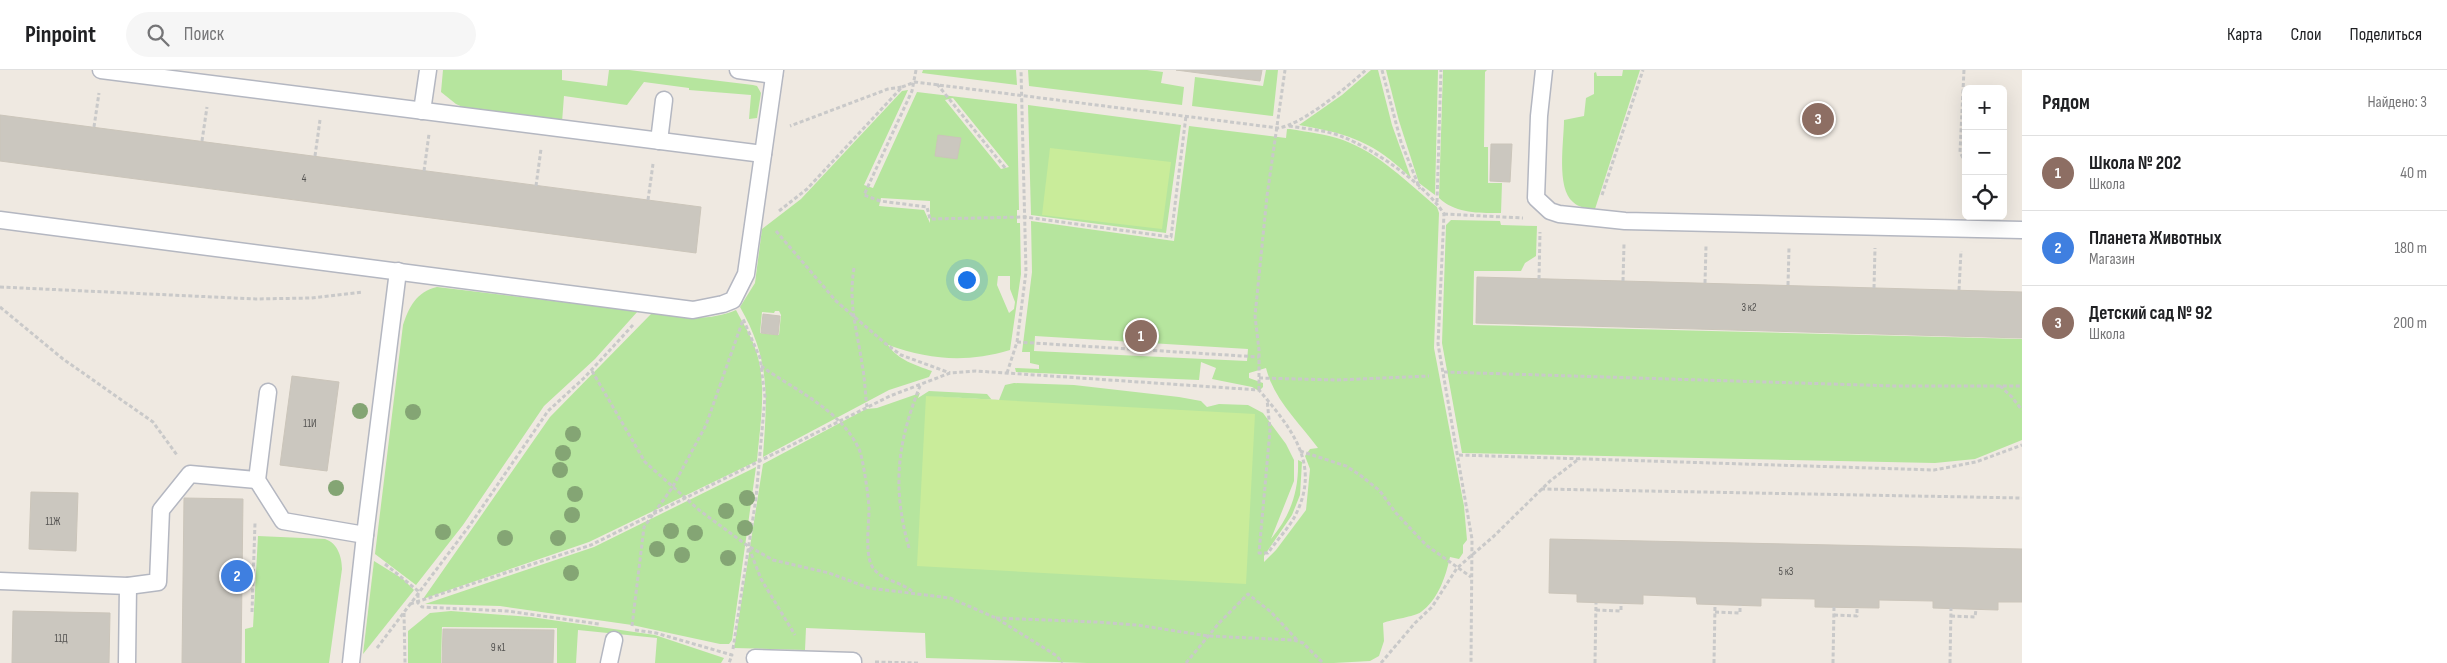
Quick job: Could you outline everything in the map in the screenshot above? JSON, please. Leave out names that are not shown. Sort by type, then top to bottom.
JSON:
[{"type":"lane","points":[[102,70],[763,154]]},
{"type":"lane","points":[[427,111],[428,70]]},
{"type":"lane","points":[[0,220],[397,279],[652,304],[693,310],[723,304],[732,300],[746,274],[760,223],[763,154],[774,72],[738,70]]},
{"type":"lane","points":[[1544,70],[1539,116],[1536,198],[1550,212],[1593,219],[1625,221],[2022,230]]},
{"type":"lane","points":[[658,140],[664,100]]},
{"type":"lane","points":[[351,663],[397,279]]},
{"type":"lane","points":[[268,392],[257,480],[283,521],[364,543]]},
{"type":"lane","points":[[0,581],[128,586],[158,582],[161,510],[190,474],[257,480]]},
{"type":"lane","points":[[127,663],[128,586]]},
{"type":"lane","points":[[609,663],[615,631]]},
{"type":"lane","points":[[755,658],[853,662]]},
{"type":"path","points":[[94,127],[102,70]]},
{"type":"path","points":[[916,70],[915,82],[864,195],[880,201],[927,207],[930,219],[1025,217],[1171,237],[1186,116]]},
{"type":"path","points":[[1007,373],[1017,342],[1026,272],[1021,70]]},
{"type":"path","points":[[1267,399],[1270,430],[1259,553],[1268,553],[1294,516],[1304,490],[1305,462],[1290,427],[1267,399],[1259,390],[1259,357],[1255,316],[1267,196],[1285,70]]},
{"type":"path","points":[[1289,126],[1338,93],[1366,70]]},
{"type":"path","points":[[1382,70],[1401,142],[1421,189]]},
{"type":"path","points":[[1437,203],[1441,70]]},
{"type":"path","points":[[1593,219],[1643,70]]},
{"type":"path","points":[[1962,156],[1960,152],[1964,70]]},
{"type":"path","points":[[787,128],[888,89],[902,87],[915,82],[1278,128],[1289,126],[1348,139],[1383,158],[1437,203],[1444,214],[1438,344],[1470,522],[1472,556],[1471,663]]},
{"type":"path","points":[[202,142],[210,84]]},
{"type":"path","points":[[936,84],[1006,169]]},
{"type":"path","points":[[902,87],[807,189],[760,223],[796,257],[852,316],[901,355],[950,373]]},
{"type":"path","points":[[315,156],[323,98]]},
{"type":"path","points":[[424,171],[427,111]]},
{"type":"path","points":[[536,186],[544,126]]},
{"type":"path","points":[[648,200],[658,140]]},
{"type":"path","points":[[1444,214],[1540,218],[1559,214]]},
{"type":"path","points":[[1539,279],[1540,218]]},
{"type":"path","points":[[1623,281],[1625,221]]},
{"type":"path","points":[[1705,283],[1707,223]]},
{"type":"path","points":[[1788,285],[1790,225]]},
{"type":"path","points":[[1874,288],[1876,226]]},
{"type":"path","points":[[1959,290],[1961,228]]},
{"type":"path","points":[[854,268],[851,294],[852,316],[862,363],[867,407]]},
{"type":"path","points":[[0,287],[256,299],[311,298],[397,279]]},
{"type":"path","points":[[732,300],[757,345],[762,366],[765,397],[760,462],[732,655]]},
{"type":"path","points":[[371,656],[418,591],[470,525],[548,411],[592,370],[652,304]]},
{"type":"path","points":[[0,307],[62,359],[153,422],[190,474]]},
{"type":"path","points":[[631,629],[641,565],[644,527],[672,488],[709,417],[744,319]]},
{"type":"path","points":[[1017,342],[1259,357]]},
{"type":"path","points":[[762,366],[822,406],[850,433],[860,451],[869,506],[869,563],[880,574],[904,584],[914,592]]},
{"type":"path","points":[[592,370],[645,462],[672,488],[748,546],[773,560],[829,573],[869,588],[914,592],[950,598],[996,618],[1057,656],[1062,663]]},
{"type":"path","points":[[410,604],[418,603],[591,545],[760,462],[838,420],[950,373],[976,371],[1259,390]]},
{"type":"path","points":[[1444,372],[1895,386],[2022,386]]},
{"type":"path","points":[[1259,378],[1337,380],[1429,376]]},
{"type":"path","points":[[909,548],[902,523],[898,493],[899,460],[906,420],[920,385]]},
{"type":"path","points":[[1999,386],[2011,396],[2022,410]]},
{"type":"path","points":[[1459,455],[1934,470],[1976,462],[2022,444]]},
{"type":"path","points":[[1300,451],[1346,466],[1360,475],[1380,491],[1395,512],[1426,545],[1451,561],[1457,568],[1472,578]]},
{"type":"path","points":[[1380,663],[1415,623],[1432,607],[1457,568],[1472,556],[1541,489],[1581,458]]},
{"type":"path","points":[[1541,489],[2022,498]]},
{"type":"path","points":[[252,612],[256,518]]},
{"type":"path","points":[[364,543],[418,591],[418,603],[422,607],[507,610],[615,631],[631,629],[656,633],[732,655],[755,658]]},
{"type":"path","points":[[748,546],[761,579],[810,660]]},
{"type":"path","points":[[1186,663],[1208,636],[1248,594],[1271,612],[1297,641],[1316,654],[1322,663]]},
{"type":"path","points":[[1595,663],[1596,602]]},
{"type":"path","points":[[1596,610],[1621,611],[1621,603]]},
{"type":"path","points":[[1714,663],[1715,605]]},
{"type":"path","points":[[1715,612],[1740,612],[1740,605]]},
{"type":"path","points":[[1833,663],[1834,607]]},
{"type":"path","points":[[1834,615],[1857,616],[1857,608]]},
{"type":"path","points":[[1950,663],[1951,608]]},
{"type":"path","points":[[1951,616],[1975,617],[1976,609]]},
{"type":"path","points":[[404,612],[405,663]]},
{"type":"path","points":[[996,618],[1137,625],[1208,636],[1297,641]]},
{"type":"path","points":[[853,662],[919,663]]},
{"type":"green space","points":[[443,70],[562,70],[562,80],[607,86],[609,70],[629,70],[753,85],[757,86],[761,93],[757,118],[749,119],[751,95],[689,90],[689,88],[644,82],[627,105],[564,96],[562,122],[469,110],[456,104],[441,92]]},
{"type":"green space","points":[[923,70],[1016,70],[1017,85],[922,73]]},
{"type":"green space","points":[[1028,70],[1147,70],[1163,72],[1161,83],[1184,87],[1182,105],[1029,86]]},
{"type":"green space","points":[[1266,70],[1278,70],[1273,116],[1192,106],[1195,77],[1263,86]]},
{"type":"green space","points":[[1371,70],[1378,70],[1392,125],[1411,178],[1385,156],[1360,141],[1333,132],[1299,125],[1342,95]]},
{"type":"green space","points":[[1386,70],[1438,70],[1435,195],[1419,183],[1399,121]]},
{"type":"green space","points":[[1443,70],[1487,70],[1485,72],[1484,147],[1488,147],[1488,183],[1502,183],[1501,213],[1469,212],[1453,207],[1439,198]]},
{"type":"green space","points":[[1623,70],[1640,70],[1595,209],[1580,207],[1573,202],[1564,186],[1562,164],[1564,120],[1584,116],[1586,98],[1594,94],[1594,73],[1596,72],[1597,76],[1622,76]]},
{"type":"green space","points":[[908,90],[864,185],[873,188],[917,92],[1017,104],[1019,210],[1017,210],[1017,223],[1020,223],[1021,274],[1010,350],[978,357],[949,358],[919,354],[888,345],[902,358],[932,371],[929,377],[889,390],[763,457],[765,380],[757,345],[740,307],[755,283],[762,229],[801,199],[902,91]],"holes":[[[953,98],[1009,167],[1001,169],[945,100]],[[881,198],[930,201],[930,223],[924,210],[879,206]],[[998,276],[1010,276],[1010,289],[1015,302],[1014,309],[1009,313],[997,285]],[[779,311],[781,315],[779,335],[760,333],[762,312],[774,313]]]},
{"type":"green space","points":[[1028,105],[1181,125],[1166,233],[1031,215]]},
{"type":"green space","points":[[1189,126],[1286,138],[1287,129],[1290,129],[1337,138],[1356,146],[1381,161],[1437,207],[1439,213],[1434,348],[1464,506],[1467,540],[1463,545],[1463,553],[1459,559],[1450,557],[1437,594],[1427,607],[1418,614],[1383,623],[1384,641],[1379,656],[1370,661],[1334,663],[1087,663],[926,658],[925,633],[806,628],[805,650],[734,648],[763,464],[866,409],[877,408],[920,393],[918,398],[929,391],[987,394],[992,400],[999,400],[1005,385],[1014,383],[1074,385],[1179,397],[1201,401],[1207,407],[1219,404],[1248,405],[1263,413],[1286,444],[1294,460],[1294,481],[1271,539],[1289,512],[1297,482],[1298,460],[1302,462],[1300,495],[1292,515],[1264,556],[1264,562],[1276,550],[1306,510],[1310,469],[1305,456],[1310,449],[1318,448],[1281,401],[1266,368],[1249,373],[1249,378],[1263,383],[1263,387],[1259,391],[1252,387],[1212,379],[1216,368],[1201,362],[1199,380],[1016,372],[1015,368],[1039,369],[1039,365],[1030,363],[1030,352],[1022,352],[1032,272],[1031,221],[1174,241]],"holes":[[[1035,336],[1248,349],[1247,361],[1034,351]]]},
{"type":"green space","points":[[1050,148],[1171,162],[1162,229],[1042,215]]},
{"type":"green space","points":[[1451,220],[1500,221],[1501,225],[1537,226],[1536,256],[1525,263],[1521,271],[1474,271],[1473,325],[2022,339],[2022,440],[1975,459],[1935,463],[1462,453],[1442,343],[1446,225]]},
{"type":"green space","points":[[437,287],[638,311],[595,359],[544,406],[463,525],[416,585],[375,554],[403,325],[414,301],[430,289]]},
{"type":"green space","points":[[736,310],[753,343],[761,375],[762,404],[757,461],[589,542],[423,599],[550,417],[652,313],[684,317],[705,317],[726,314]]},
{"type":"green space","points":[[926,396],[1255,414],[1246,584],[917,566]]},
{"type":"green space","points":[[756,467],[732,640],[729,644],[720,644],[632,625],[500,606],[425,604],[594,547]]},
{"type":"green space","points":[[258,536],[325,539],[336,547],[342,569],[329,663],[245,663],[245,629],[253,627]]},
{"type":"green space","points":[[374,561],[403,579],[414,590],[363,654]]},
{"type":"green space","points":[[451,611],[531,617],[655,635],[724,658],[721,663],[655,663],[657,638],[578,630],[576,663],[557,663],[557,628],[442,627],[441,663],[408,663],[408,631],[430,613]]},
{"type":"building","points":[[1176,70],[1262,70],[1260,81]]},
{"type":"building","points":[[0,115],[701,207],[696,253],[0,161]]},
{"type":"building","points":[[938,135],[961,138],[957,159],[935,156]]},
{"type":"building","points":[[1491,144],[1512,144],[1510,182],[1490,181]]},
{"type":"building","points":[[1477,277],[2022,292],[2022,338],[1476,323]]},
{"type":"building","points":[[763,314],[780,316],[778,335],[761,333]]},
{"type":"building","points":[[292,376],[339,382],[327,471],[280,465]]},
{"type":"building","points":[[31,492],[78,493],[76,551],[29,549]]},
{"type":"building","points":[[184,498],[243,499],[241,663],[182,663]]},
{"type":"building","points":[[1550,539],[2022,549],[2022,602],[1998,602],[1998,610],[1933,608],[1933,601],[1879,600],[1879,608],[1815,607],[1815,599],[1761,598],[1761,606],[1697,604],[1696,597],[1643,595],[1643,604],[1577,602],[1577,594],[1549,593]]},
{"type":"building","points":[[13,611],[110,613],[109,663],[12,663]]},
{"type":"building","points":[[443,629],[554,630],[553,663],[442,663]]},
{"type":"place","name":"Детский сад № 92","points":[[1818,119]]},
{"type":"place","name":"Школа № 202","points":[[1141,336]]},
{"type":"place","name":"Планета Животных","points":[[237,576]]}]
